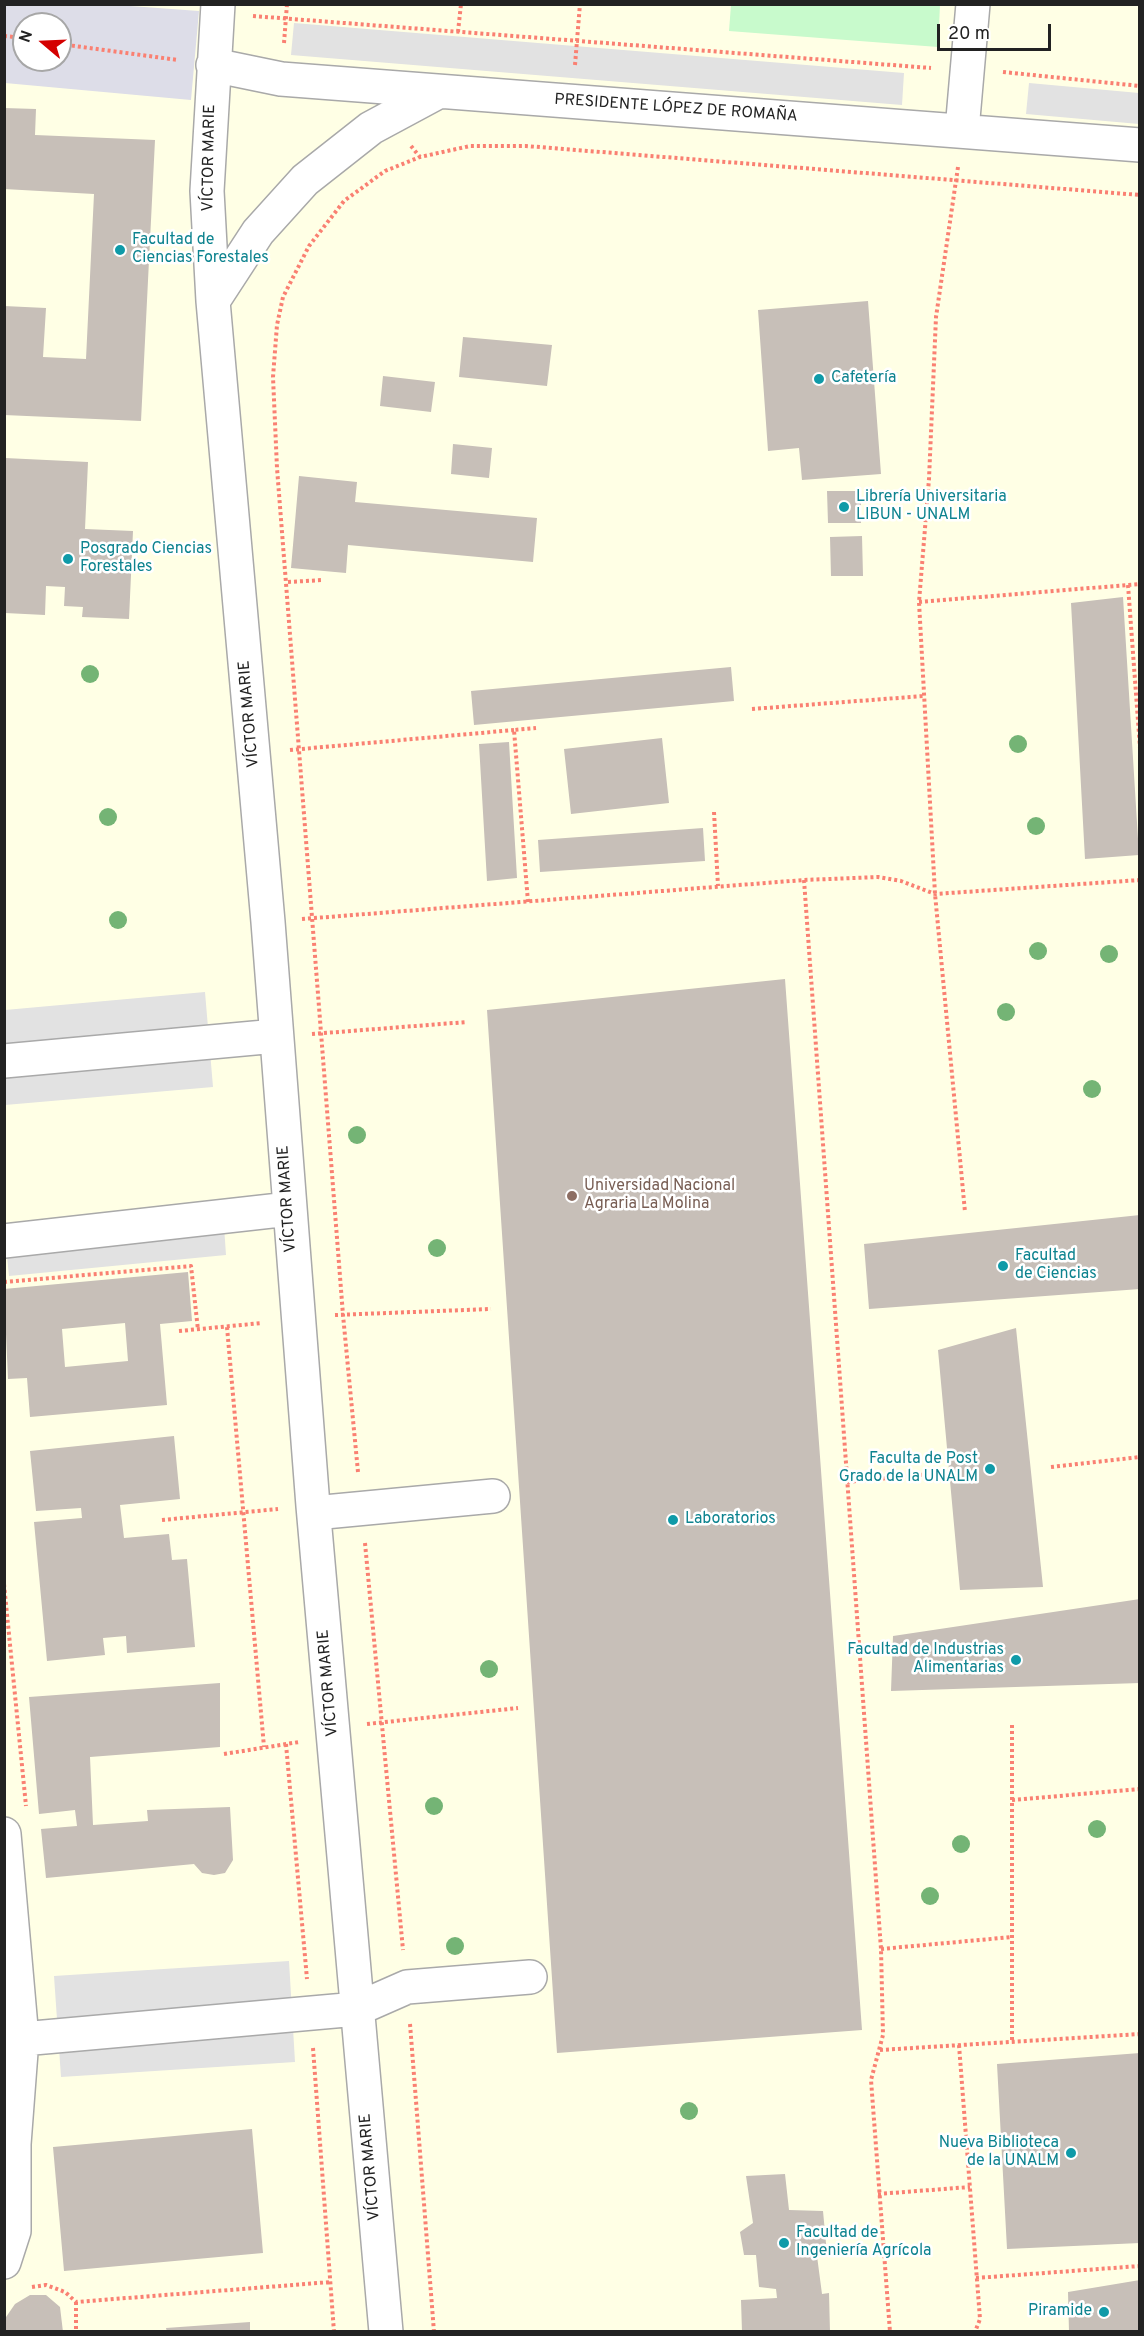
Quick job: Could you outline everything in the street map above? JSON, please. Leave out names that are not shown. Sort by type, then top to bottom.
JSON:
[{"type":"lane","points":[[962,129],[973,4]]},
{"type":"lane","name":"VÍCTOR MARIE","points":[[232,10],[213,65],[207,190],[213,300],[268,922],[313,1510],[386,2331]]},
{"type":"lane","name":"PRESIDENTE LÓPEZ DE ROMAÑA","points":[[213,65],[281,79],[962,129],[1140,145]]},
{"type":"lane","points":[[213,300],[258,232],[304,180],[371,128],[438,92]]},
{"type":"lane","points":[[4,1060],[276,1036]]},
{"type":"lane","points":[[4,1241],[289,1209]]},
{"type":"lane","points":[[313,1510],[361,1509],[493,1496]]},
{"type":"lane","points":[[4,1834],[22,2039],[14,2144],[14,2231],[4,2262]]},
{"type":"lane","points":[[22,2039],[357,2009],[407,1987],[530,1977]]},
{"type":"path","points":[[458,32],[461,4]]},
{"type":"path","points":[[573,102],[580,4]]},
{"type":"path","points":[[232,10],[458,32],[932,68]]},
{"type":"path","points":[[72,46],[213,65]]},
{"type":"path","points":[[1000,71],[1140,86]]},
{"type":"path","points":[[434,2331],[407,1987],[343,1315],[288,582],[277,468],[273,377],[277,325],[283,297],[309,246],[344,201],[385,171],[420,157],[470,146],[526,146],[1140,195]]},
{"type":"path","points":[[957,180],[936,317],[929,479],[919,602],[935,894],[965,1212]]},
{"type":"path","points":[[154,253],[183,254]]},
{"type":"path","points":[[288,582],[323,580]]},
{"type":"path","points":[[919,602],[1140,584]]},
{"type":"path","points":[[1128,585],[1140,748]]},
{"type":"path","points":[[752,709],[924,696]]},
{"type":"path","points":[[253,750],[301,750],[536,728]]},
{"type":"path","points":[[514,730],[528,902]]},
{"type":"path","points":[[714,812],[718,886]]},
{"type":"path","points":[[268,922],[804,880],[878,877],[901,881],[935,894],[1140,880]]},
{"type":"path","points":[[804,880],[881,1949],[883,2020],[871,2080],[890,2331]]},
{"type":"path","points":[[276,1036],[467,1022]]},
{"type":"path","points":[[4,1282],[191,1266],[198,1330]]},
{"type":"path","points":[[333,1316],[490,1309]]},
{"type":"path","points":[[179,1331],[270,1322]]},
{"type":"path","points":[[227,1327],[264,1747]]},
{"type":"path","points":[[1051,1467],[1140,1457]]},
{"type":"path","points":[[847,1482],[939,1473]]},
{"type":"path","points":[[162,1520],[244,1512],[313,1510]]},
{"type":"path","points":[[4,1584],[26,1808]]},
{"type":"path","points":[[364,1725],[381,1720],[518,1708]]},
{"type":"path","points":[[1012,1725],[1012,2041]]},
{"type":"path","points":[[224,1754],[305,1741]]},
{"type":"path","points":[[286,1744],[307,1988]]},
{"type":"path","points":[[1012,1800],[1140,1789]]},
{"type":"path","points":[[881,1949],[1012,1937]]},
{"type":"path","points":[[879,2049],[1140,2034]]},
{"type":"path","points":[[960,2045],[980,2319],[975,2331]]},
{"type":"path","points":[[313,2046],[334,2331]]},
{"type":"path","points":[[878,2194],[970,2187]]},
{"type":"path","points":[[976,2278],[1140,2266]]},
{"type":"path","points":[[25,2288],[46,2285],[65,2292],[76,2302],[331,2282]]},
{"type":"path","points":[[76,2302],[76,2331]]},
{"type":"shaded area","points":[[103,4],[199,11],[191,100],[5,83],[5,5]]},
{"type":"shaded area","name":"Universidad Nacional Agraria La Molina","points":[[5,5],[1139,5],[1139,2331],[5,2331]]},
{"type":"shaded area","points":[[294,23],[904,73],[902,105],[291,55]]},
{"type":"shaded area","points":[[1029,83],[1139,93],[1139,124],[1026,114]]},
{"type":"shaded area","points":[[205,992],[213,1087],[5,1105],[5,1010]]},
{"type":"shaded area","points":[[224,1226],[226,1255],[9,1276],[6,1247]]},
{"type":"shaded area","points":[[289,1961],[295,2062],[61,2077],[54,1976]]},
{"type":"green space","points":[[731,5],[940,5],[938,47],[729,31]]},
{"type":"building","name":"Facultad de Ciencias Forestales","points":[[4,108],[36,109],[35,135],[155,140],[141,421],[4,415],[4,306],[46,308],[43,357],[86,359],[94,194],[4,189]]},
{"type":"building","name":"Cafetería","points":[[868,301],[881,474],[802,480],[799,448],[768,451],[758,310]]},
{"type":"building","points":[[463,337],[552,345],[547,386],[459,377]]},
{"type":"building","points":[[383,376],[435,382],[431,412],[380,406]]},
{"type":"building","points":[[453,444],[492,448],[489,478],[451,474]]},
{"type":"building","name":"Posgrado Ciencias Forestales","points":[[5,458],[88,462],[85,529],[133,531],[129,619],[82,617],[83,607],[64,606],[65,587],[46,586],[45,615],[5,613]]},
{"type":"building","points":[[299,476],[357,482],[355,502],[537,518],[533,562],[348,545],[346,573],[291,568]]},
{"type":"building","name":"Librería Universitaria LIBUN - UNALM","points":[[827,491],[861,491],[861,523],[828,523]]},
{"type":"building","points":[[862,536],[863,576],[831,576],[830,537]]},
{"type":"building","points":[[1123,597],[1139,855],[1085,859],[1071,603]]},
{"type":"building","points":[[731,667],[734,701],[474,725],[471,691]]},
{"type":"building","points":[[662,738],[669,803],[571,814],[564,749]]},
{"type":"building","points":[[509,742],[517,878],[487,881],[479,744]]},
{"type":"building","points":[[703,828],[705,861],[540,872],[538,840]]},
{"type":"building","name":"Laboratorios","points":[[785,979],[862,2030],[557,2053],[487,1010]]},
{"type":"building","name":"Facultad de Ciencias","points":[[1140,1215],[1140,1289],[869,1309],[864,1244]]},
{"type":"building","points":[[188,1272],[192,1321],[160,1324],[167,1405],[30,1417],[27,1378],[8,1379],[4,1289]],"holes":[[[125,1323],[128,1361],[65,1367],[62,1329]]]},
{"type":"building","name":"Faculta de Post Grado de la UNALM","points":[[1016,1328],[1043,1587],[960,1590],[938,1350]]},
{"type":"building","points":[[174,1436],[180,1499],[120,1505],[124,1538],[169,1534],[172,1560],[187,1559],[195,1647],[127,1653],[126,1636],[103,1638],[105,1655],[47,1661],[34,1522],[82,1518],[81,1508],[36,1511],[30,1451]]},
{"type":"building","name":"Facultad de Industrias Alimentarias","points":[[1140,1599],[1140,1683],[891,1691],[893,1636]]},
{"type":"building","points":[[220,1683],[220,1747],[90,1757],[93,1825],[148,1821],[147,1810],[230,1807],[233,1860],[225,1873],[214,1875],[202,1873],[194,1864],[46,1878],[41,1829],[77,1826],[75,1810],[39,1814],[29,1697]]},
{"type":"building","name":"Nueva Biblioteca de la UNALM","points":[[1140,2053],[1140,2243],[1007,2249],[997,2064]]},
{"type":"building","points":[[252,2129],[263,2253],[64,2271],[53,2147]]},
{"type":"building","name":"Facultad de Ingeniería Agrícola","points":[[785,2174],[789,2210],[823,2211],[827,2254],[817,2256],[822,2294],[829,2293],[830,2332],[742,2332],[741,2300],[777,2298],[776,2289],[759,2287],[756,2255],[744,2255],[740,2232],[753,2223],[746,2176]]},
{"type":"building","name":"Piramide","points":[[1140,2280],[1140,2332],[1069,2332],[1068,2292]]},
{"type":"building","points":[[30,2295],[46,2295],[60,2307],[63,2332],[4,2332],[4,2320],[15,2304]]},
{"type":"building","points":[[250,2322],[250,2332],[167,2332],[166,2328]]},
{"type":"place","name":"Facultad de Ciencias Forestales","points":[[120,250]]},
{"type":"place","name":"Cafetería","points":[[819,379]]},
{"type":"place","name":"Librería Universitaria LIBUN - UNALM","points":[[844,507]]},
{"type":"place","name":"Posgrado Ciencias Forestales","points":[[68,559]]},
{"type":"place","name":"Universidad Nacional Agraria La Molina","points":[[572,1196]]},
{"type":"place","name":"Facultad de Ciencias","points":[[1003,1266]]},
{"type":"place","name":"Faculta de Post Grado de la UNALM","points":[[990,1469]]},
{"type":"place","name":"Laboratorios","points":[[673,1520]]},
{"type":"place","name":"Facultad de Industrias Alimentarias","points":[[1016,1660]]},
{"type":"place","name":"Nueva Biblioteca de la UNALM","points":[[1071,2153]]},
{"type":"place","name":"Facultad de Ingeniería Agrícola","points":[[784,2243]]},
{"type":"place","name":"Piramide","points":[[1104,2312]]}]
